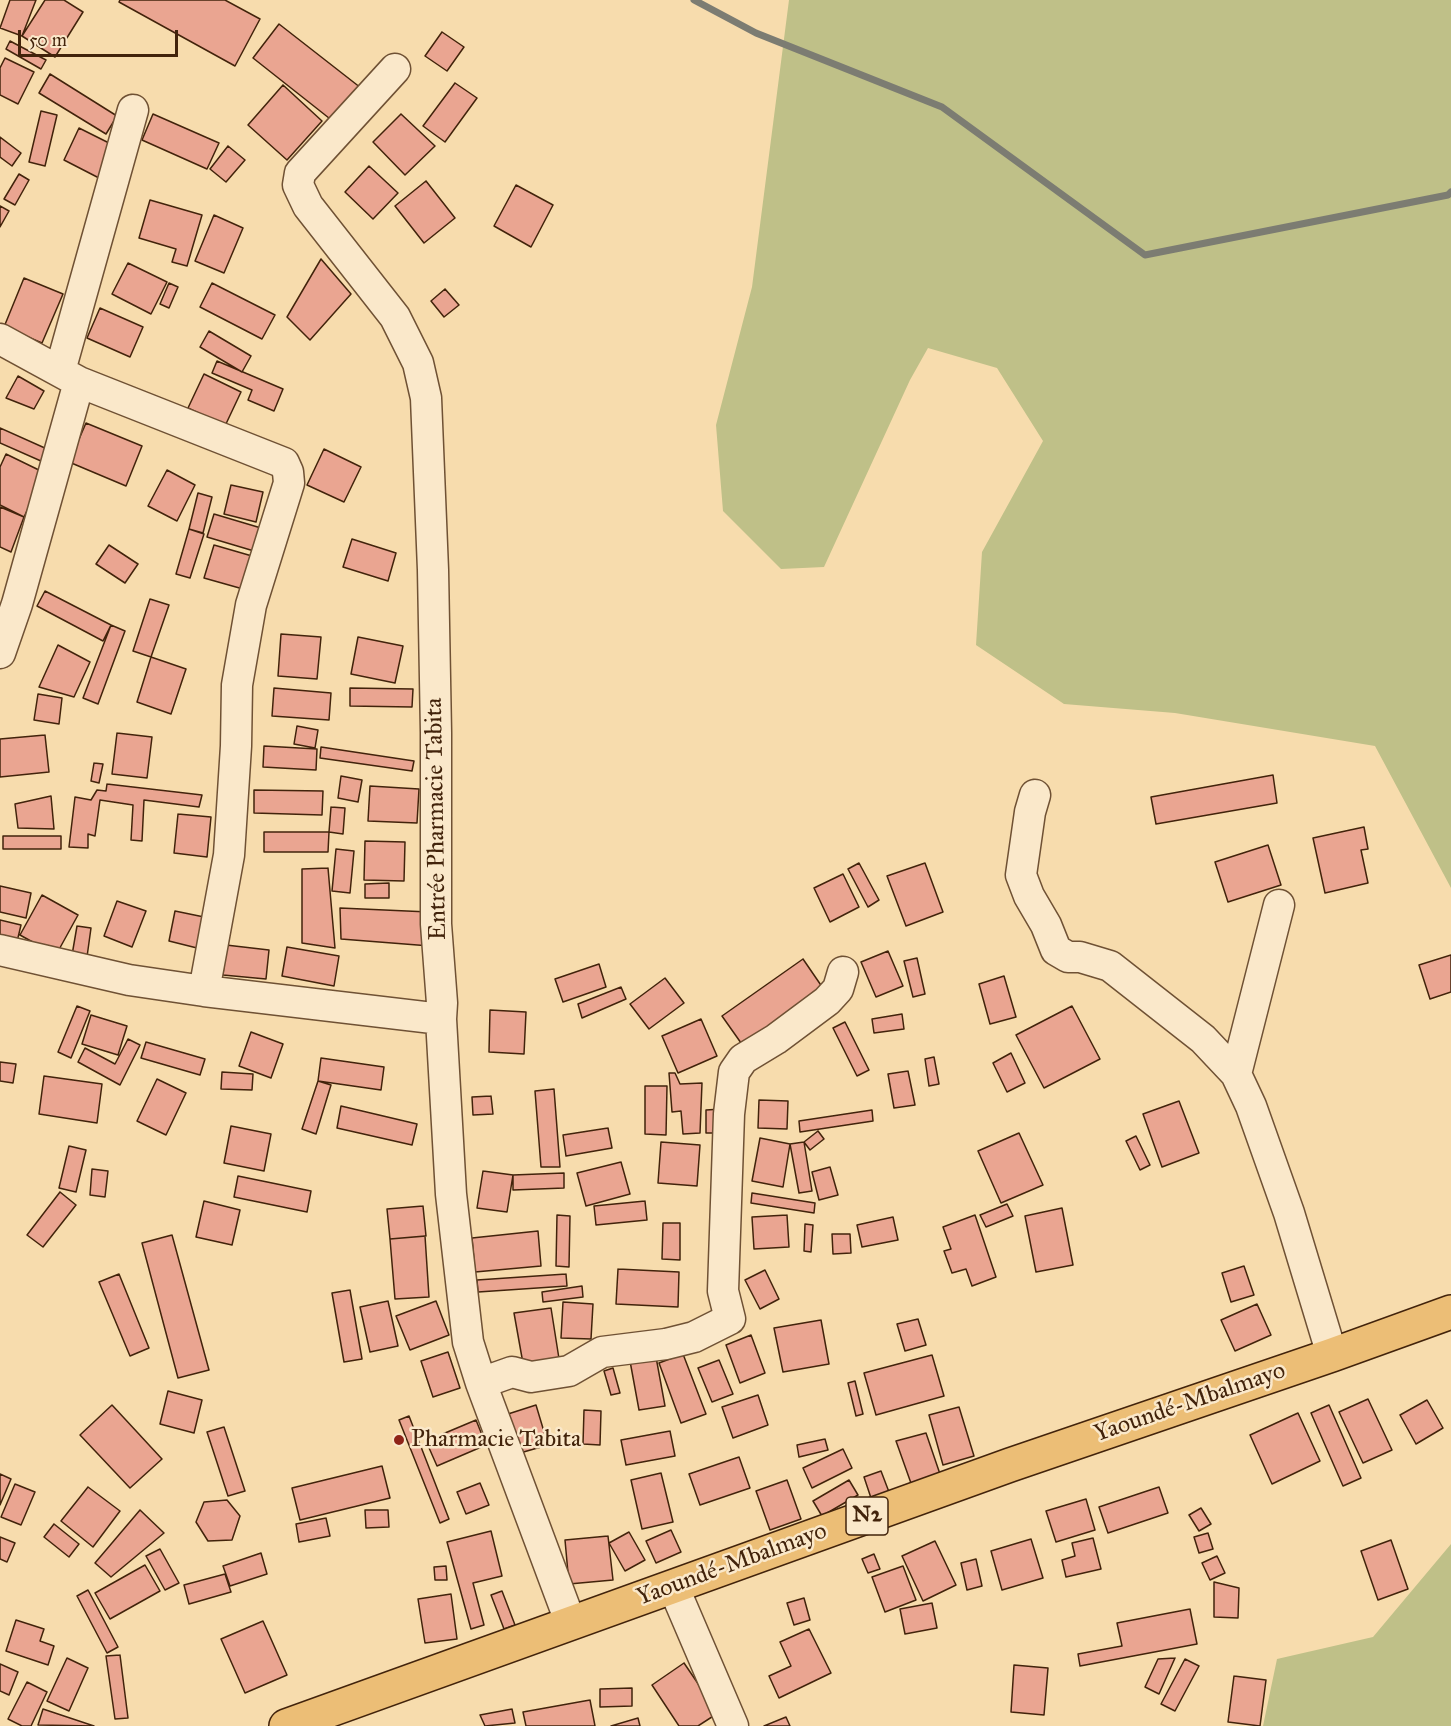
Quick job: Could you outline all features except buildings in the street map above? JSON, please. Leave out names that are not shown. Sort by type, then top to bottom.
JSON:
[{"type":"highway","name":"Yaoundé-Mbalmayo","points":[[296,1724],[1021,1461],[1451,1312]]},
{"type":"street","name":"Entrée Pharmacie Tabita","points":[[395,69],[300,173],[298,185],[308,206],[395,317],[418,363],[426,398],[434,582],[436,924],[452,1206],[468,1342],[481,1383],[571,1624]]},
{"type":"street","points":[[0,653],[17,604],[133,110]]},
{"type":"street","points":[[0,339],[70,377],[284,463],[288,472],[289,483],[251,605],[237,685],[236,746],[229,855],[204,991]]},
{"type":"street","points":[[1035,795],[1030,812],[1021,875],[1056,950],[1068,957],[1080,957],[1110,966],[1203,1039],[1236,1074],[1251,1106],[1289,1213],[1332,1355]]},
{"type":"street","points":[[1236,1074],[1280,905]]},
{"type":"street","points":[[0,951],[129,980],[441,1019]]},
{"type":"street","points":[[481,1383],[512,1372],[531,1377],[569,1371],[602,1352],[666,1344],[694,1337],[730,1319],[723,1291],[729,1114],[734,1072],[743,1059],[777,1039],[827,1001],[838,989],[843,972]]},
{"type":"street","points":[[673,1586],[733,1726]]},
{"type":"green space","points":[[789,0],[1451,0],[1451,888],[1375,746],[1175,713],[1064,704],[976,645],[982,552],[1043,441],[997,368],[928,348],[910,380],[824,567],[781,569],[723,511],[716,425],[752,287]]},
{"type":"green space","points":[[1451,1544],[1451,1726],[1263,1726],[1277,1659],[1373,1637]]},
{"type":"waterway","points":[[694,0],[756,33],[942,107],[1145,255],[1448,195],[1451,192]]},
{"type":"place","name":"Pharmacie Tabita","points":[[399,1440]]}]
